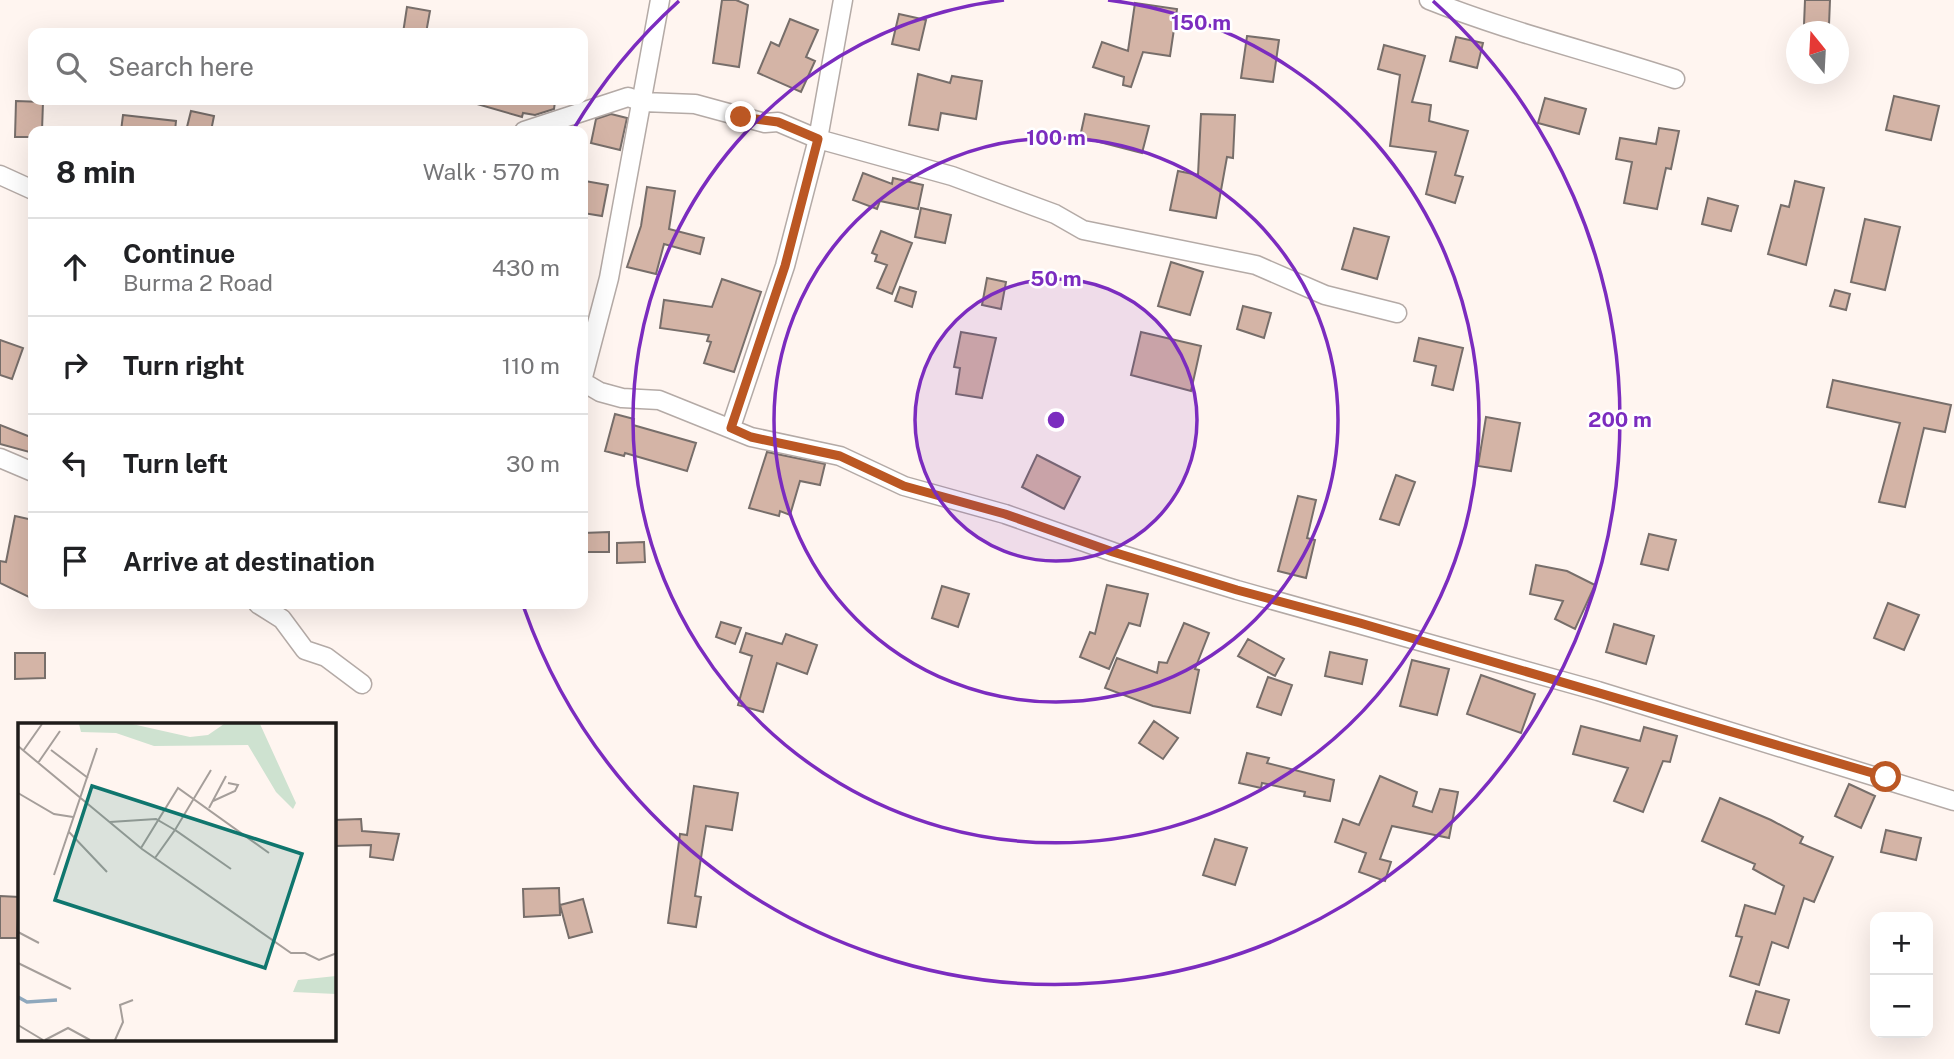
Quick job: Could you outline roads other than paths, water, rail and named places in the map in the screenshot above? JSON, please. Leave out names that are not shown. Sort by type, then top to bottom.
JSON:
[{"type":"street","points":[[588,360],[609,278],[624,183],[643,102],[660,0]]},
{"type":"street","points":[[731,428],[785,266],[818,139],[843,0]]},
{"type":"street","points":[[1429,0],[1516,33],[1602,55],[1675,79]]},
{"type":"street","points":[[539,126],[628,97],[643,102],[695,104],[765,122],[778,122],[818,139],[952,176],[1055,214],[1083,230],[1256,265],[1325,295],[1397,313]]},
{"type":"street","points":[[0,175],[28,188]]},
{"type":"street","points":[[588,384],[600,393],[622,398],[659,400],[751,437],[840,456],[904,486],[1005,514],[1113,552],[1237,590],[1598,691],[1954,801]]},
{"type":"street","points":[[0,457],[28,470]]},
{"type":"street","points":[[266,609],[282,619],[305,650],[326,657],[362,684]]}]
